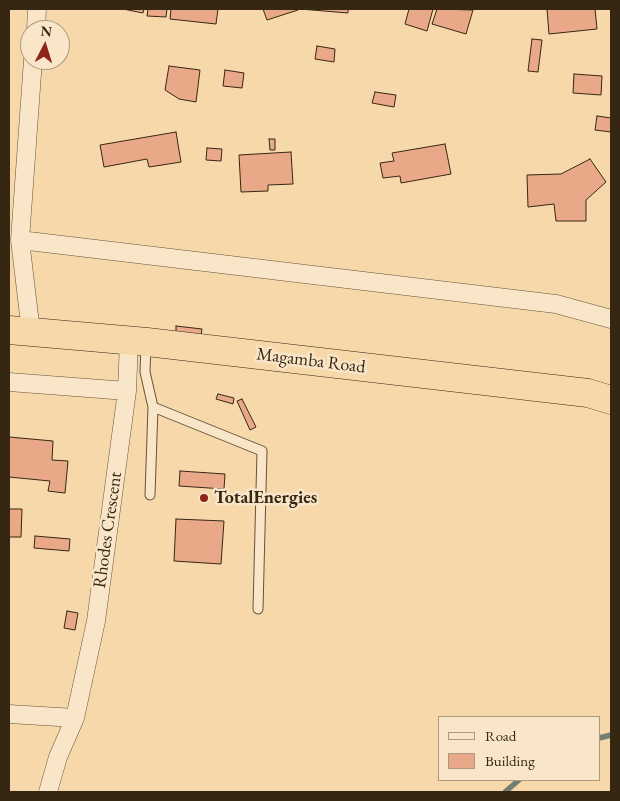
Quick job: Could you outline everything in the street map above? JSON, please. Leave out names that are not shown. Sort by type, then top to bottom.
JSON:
[{"type":"highway","name":"Magamba Road","points":[[20,331],[138,342],[588,393],[611,400]]},
{"type":"street","points":[[20,331],[20,240],[32,70]]},
{"type":"street","points":[[20,240],[556,304],[611,319]]},
{"type":"street","name":"Rhodes Crescent","points":[[48,792],[58,757],[75,718],[96,621],[127,391],[138,342]]},
{"type":"street","points":[[9,382],[127,391]]},
{"type":"street","points":[[9,714],[75,718]]},
{"type":"lane","points":[[138,342],[153,407],[150,495]]},
{"type":"lane","points":[[153,407],[262,451],[258,609]]},
{"type":"building","points":[[123,9],[144,9],[143,13]]},
{"type":"building","points":[[148,9],[167,9],[166,17],[147,16]]},
{"type":"building","points":[[171,9],[218,9],[216,24],[170,19]]},
{"type":"building","points":[[263,9],[298,9],[298,10],[267,20]]},
{"type":"building","points":[[300,9],[348,9],[348,13]]},
{"type":"building","points":[[409,9],[433,9],[427,31],[405,24]]},
{"type":"building","points":[[437,9],[473,10],[466,34],[432,24]]},
{"type":"building","points":[[547,9],[595,9],[597,29],[549,34]]},
{"type":"building","points":[[532,39],[542,40],[538,72],[528,71]]},
{"type":"building","points":[[317,46],[335,49],[334,62],[315,59]]},
{"type":"building","points":[[169,66],[200,70],[196,102],[179,99],[165,90]]},
{"type":"building","points":[[225,70],[244,73],[242,88],[223,86]]},
{"type":"building","points":[[574,74],[602,76],[601,95],[573,93]]},
{"type":"building","points":[[375,92],[396,95],[394,107],[372,103]]},
{"type":"building","points":[[597,116],[611,118],[611,132],[595,130]]},
{"type":"building","points":[[176,132],[181,162],[149,167],[147,159],[104,167],[100,145]]},
{"type":"building","points":[[269,139],[275,139],[275,150],[270,150]]},
{"type":"building","points":[[445,144],[451,174],[401,183],[400,176],[383,178],[380,163],[394,161],[392,153]]},
{"type":"building","points":[[207,148],[222,149],[221,161],[206,160]]},
{"type":"building","points":[[291,152],[293,184],[268,185],[268,191],[241,192],[239,155]]},
{"type":"building","points":[[590,159],[606,182],[586,200],[586,221],[556,221],[554,204],[528,207],[527,175],[561,174]]},
{"type":"building","points":[[176,326],[202,329],[201,336],[176,333]]},
{"type":"building","points":[[218,394],[234,398],[233,404],[216,399]]},
{"type":"building","points":[[242,399],[256,427],[250,430],[237,401]]},
{"type":"building","points":[[9,437],[53,441],[52,460],[68,461],[65,493],[48,491],[50,481],[9,477]]},
{"type":"building","points":[[180,471],[225,474],[224,489],[179,486]]},
{"type":"building","points":[[9,509],[22,509],[21,537],[9,537]]},
{"type":"building","points":[[176,519],[224,521],[221,564],[174,561]]},
{"type":"building","points":[[35,536],[70,539],[69,551],[34,548]]},
{"type":"building","points":[[67,611],[78,613],[75,630],[64,628]]},
{"type":"waterway","points":[[600,738],[611,735]]},
{"type":"waterway","points":[[505,792],[518,781]]},
{"type":"place","name":"TotalEnergies","points":[[204,498]]}]
